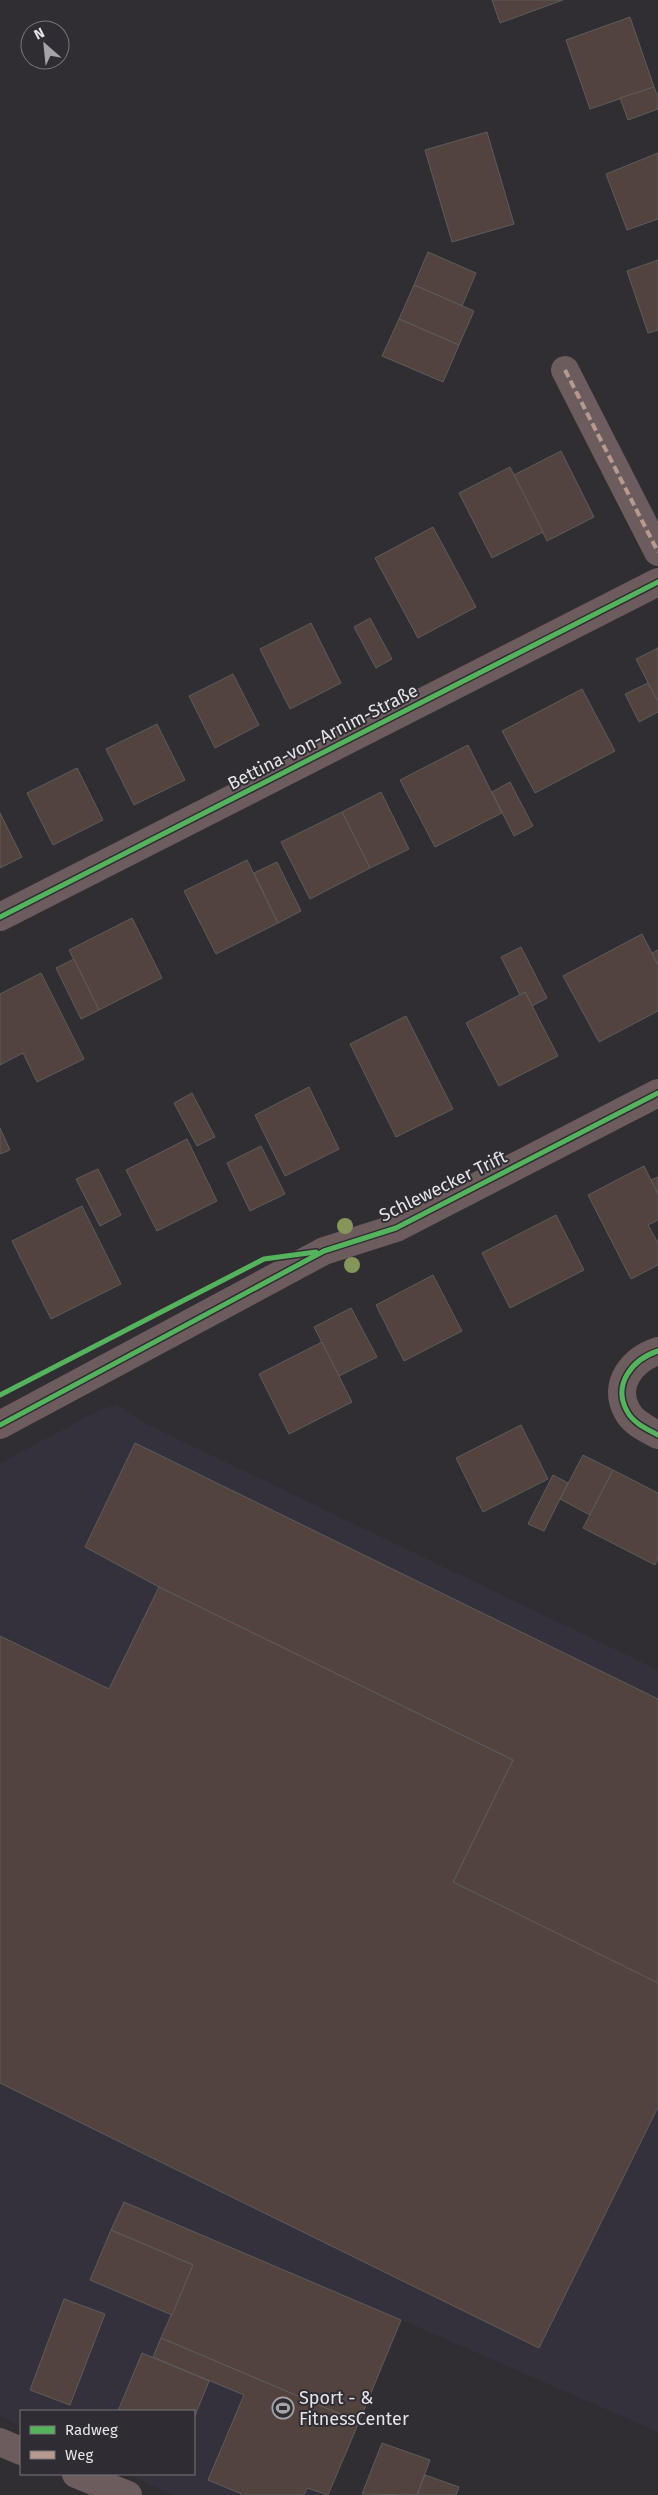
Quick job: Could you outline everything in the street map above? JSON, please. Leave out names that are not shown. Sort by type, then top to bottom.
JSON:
[{"type":"street","points":[[565,370],[658,552]]},
{"type":"street","name":"Bettina-von-Arnim-Straße","points":[[0,917],[658,582]]},
{"type":"street","name":"Schlewecker Trift","points":[[0,1425],[324,1251],[396,1228],[658,1093]]},
{"type":"street","points":[[658,1351],[640,1359],[626,1374],[622,1394],[627,1412],[638,1424],[658,1435]]},
{"type":"street","points":[[0,2442],[20,2451]]},
{"type":"street","points":[[78,2475],[128,2495]]},
{"type":"shaded area","points":[[116,1404],[142,1422],[658,1670],[658,2432],[402,2320],[328,2495],[173,2495],[129,2475],[195,2475],[195,2410],[20,2410],[20,2426],[0,2416],[0,1463],[94,1413]]},
{"type":"building","points":[[492,0],[563,0],[500,23]]},
{"type":"building","points":[[630,17],[654,87],[590,109],[566,40]]},
{"type":"building","points":[[654,87],[658,97],[658,109],[628,120],[620,98]]},
{"type":"building","points":[[487,132],[514,224],[452,242],[425,150]]},
{"type":"building","points":[[658,153],[658,219],[627,230],[606,174]]},
{"type":"building","points":[[428,252],[476,273],[462,306],[414,285]]},
{"type":"building","points":[[658,260],[658,330],[648,333],[627,271]]},
{"type":"building","points":[[414,285],[474,311],[459,345],[399,319]]},
{"type":"building","points":[[399,319],[459,345],[443,382],[382,356]]},
{"type":"building","points":[[561,451],[594,517],[547,541],[514,475]]},
{"type":"building","points":[[510,467],[543,532],[492,558],[459,493]]},
{"type":"building","points":[[433,527],[476,607],[418,638],[375,558]]},
{"type":"building","points":[[370,618],[392,659],[376,668],[354,627]]},
{"type":"building","points":[[311,623],[341,683],[290,709],[260,649]]},
{"type":"building","points":[[658,648],[658,702],[636,659]]},
{"type":"building","points":[[233,674],[259,725],[215,748],[189,696]]},
{"type":"building","points":[[648,683],[658,702],[658,712],[639,722],[625,694]]},
{"type":"building","points":[[582,689],[615,751],[535,793],[502,731]]},
{"type":"building","points":[[157,724],[185,780],[134,805],[106,749]]},
{"type":"building","points":[[468,745],[502,813],[435,847],[400,780]]},
{"type":"building","points":[[77,768],[103,820],[53,845],[27,793]]},
{"type":"building","points":[[510,782],[533,826],[514,836],[492,792]]},
{"type":"building","points":[[381,792],[409,849],[370,868],[342,812]]},
{"type":"building","points":[[342,812],[370,868],[310,899],[281,842]]},
{"type":"building","points":[[0,813],[22,857],[0,868]]},
{"type":"building","points":[[247,860],[278,923],[216,954],[184,891]]},
{"type":"building","points":[[277,862],[301,911],[278,923],[254,873]]},
{"type":"building","points":[[132,918],[162,978],[99,1010],[69,950]]},
{"type":"building","points":[[642,934],[658,965],[658,1011],[599,1042],[563,976]]},
{"type":"building","points":[[521,947],[547,998],[532,1006],[525,992],[520,995],[501,957]]},
{"type":"building","points":[[658,950],[658,965],[652,953]]},
{"type":"building","points":[[74,959],[99,1010],[81,1019],[56,968]]},
{"type":"building","points":[[41,973],[84,1059],[37,1082],[23,1053],[0,1065],[0,994]]},
{"type":"building","points":[[525,992],[558,1056],[499,1086],[466,1023]]},
{"type":"building","points":[[406,1016],[453,1109],[396,1137],[350,1044]]},
{"type":"building","points":[[309,1087],[339,1149],[285,1176],[255,1115]]},
{"type":"building","points":[[192,1093],[215,1137],[197,1146],[174,1103]]},
{"type":"building","points":[[0,1128],[10,1150],[0,1154]]},
{"type":"building","points":[[187,1139],[217,1201],[157,1231],[126,1170]]},
{"type":"building","points":[[261,1146],[285,1194],[250,1211],[227,1163]]},
{"type":"building","points":[[644,1166],[658,1194],[658,1220],[648,1225],[658,1243],[658,1265],[631,1279],[588,1195]]},
{"type":"building","points":[[98,1169],[121,1215],[100,1226],[76,1179]]},
{"type":"building","points":[[658,1177],[658,1194],[651,1180]]},
{"type":"building","points":[[82,1206],[121,1284],[51,1319],[12,1241]]},
{"type":"building","points":[[556,1215],[584,1270],[510,1308],[482,1253]]},
{"type":"building","points":[[433,1275],[462,1331],[404,1361],[376,1305]]},
{"type":"building","points":[[351,1308],[377,1357],[339,1376],[314,1327]]},
{"type":"building","points":[[322,1342],[352,1402],[289,1434],[259,1374]]},
{"type":"building","points":[[521,1425],[548,1479],[483,1512],[456,1458]]},
{"type":"building","points":[[135,1443],[658,1699],[658,1983],[453,1882],[513,1760],[159,1587],[85,1547]]},
{"type":"building","points":[[583,1455],[613,1470],[590,1515],[560,1499]]},
{"type":"building","points":[[613,1470],[658,1493],[658,1558],[655,1565],[583,1528]]},
{"type":"building","points":[[553,1475],[568,1483],[544,1531],[528,1524]]},
{"type":"building","points":[[159,1587],[513,1760],[453,1882],[658,1983],[658,2107],[539,2348],[0,2083],[0,1636],[109,1689]]},
{"type":"building","points":[[124,2202],[401,2320],[359,2422],[161,2338],[193,2265],[111,2230]]},
{"type":"building","points":[[111,2230],[193,2265],[172,2315],[90,2280]]},
{"type":"building","points":[[64,2299],[105,2314],[70,2405],[30,2390]]},
{"type":"building","name":"Sport - & FitnessCenter","points":[[161,2338],[359,2422],[328,2495],[307,2488],[304,2495],[244,2495],[208,2480],[244,2395],[153,2357]]},
{"type":"building","points":[[142,2353],[209,2381],[195,2416],[195,2410],[118,2410]]},
{"type":"building","points":[[382,2443],[430,2460],[417,2495],[362,2494]]},
{"type":"building","points":[[425,2475],[459,2487],[456,2495],[417,2495]]},
{"type":"marked path","points":[[565,370],[658,552]]},
{"type":"cycle path","points":[[0,917],[658,582]]},
{"type":"cycle path","points":[[0,1425],[324,1251],[396,1228],[658,1093]]},
{"type":"cycle path","points":[[0,1395],[264,1259],[316,1252]]},
{"type":"cycle path","points":[[658,1351],[640,1360],[633,1366],[624,1382],[622,1391],[623,1401],[633,1419],[658,1435]]},
{"type":"place","name":"Sport - & FitnessCenter","points":[[283,2408]]}]
